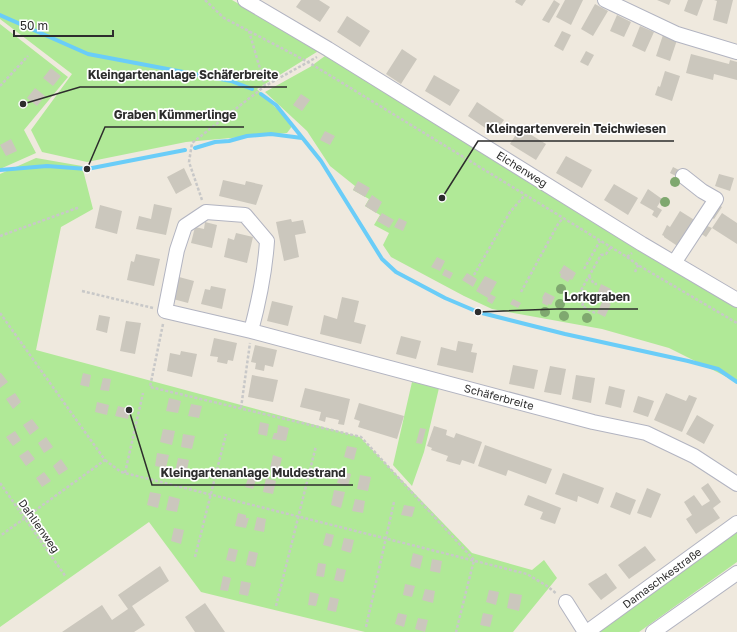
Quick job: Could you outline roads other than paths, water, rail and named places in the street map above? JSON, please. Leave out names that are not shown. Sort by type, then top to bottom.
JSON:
[{"type":"street","name":"Eichenweg","points":[[245,0],[328,49],[642,244],[737,300]]},
{"type":"street","points":[[606,0],[677,34],[737,52]]},
{"type":"street","points":[[674,263],[716,199],[702,191],[683,176]]},
{"type":"street","name":"Schäferbreite","points":[[251,331],[261,290],[267,241],[245,215],[206,212],[185,226],[177,250],[165,311],[251,331],[593,422],[646,433],[694,456],[737,484]]},
{"type":"street","name":"Damaschkestraße","points":[[586,632],[737,523]]},
{"type":"street","points":[[653,632],[737,573]]},
{"type":"street","points":[[566,602],[586,632]]},
{"type":"waterway","points":[[0,15],[88,54],[231,81],[252,89]]},
{"type":"waterway","points":[[261,94],[276,105],[321,161],[382,259],[396,272],[445,298],[478,312],[565,334],[718,369],[737,382]]},
{"type":"waterway","points":[[195,148],[215,142],[229,141],[247,136],[271,134],[302,138]]},
{"type":"waterway","points":[[0,170],[47,166],[87,169],[185,150]]},
{"type":"place","name":"Kleingartenanlage Schäferbreite","points":[[23,104]]},
{"type":"place","name":"Graben Kümmerlinge","points":[[87,169]]},
{"type":"place","name":"Kleingartenverein Teichwiesen","points":[[442,198]]},
{"type":"place","name":"Lorkgraben","points":[[478,312]]},
{"type":"place","name":"Kleingartenanlage Muldestrand","points":[[129,410]]}]
